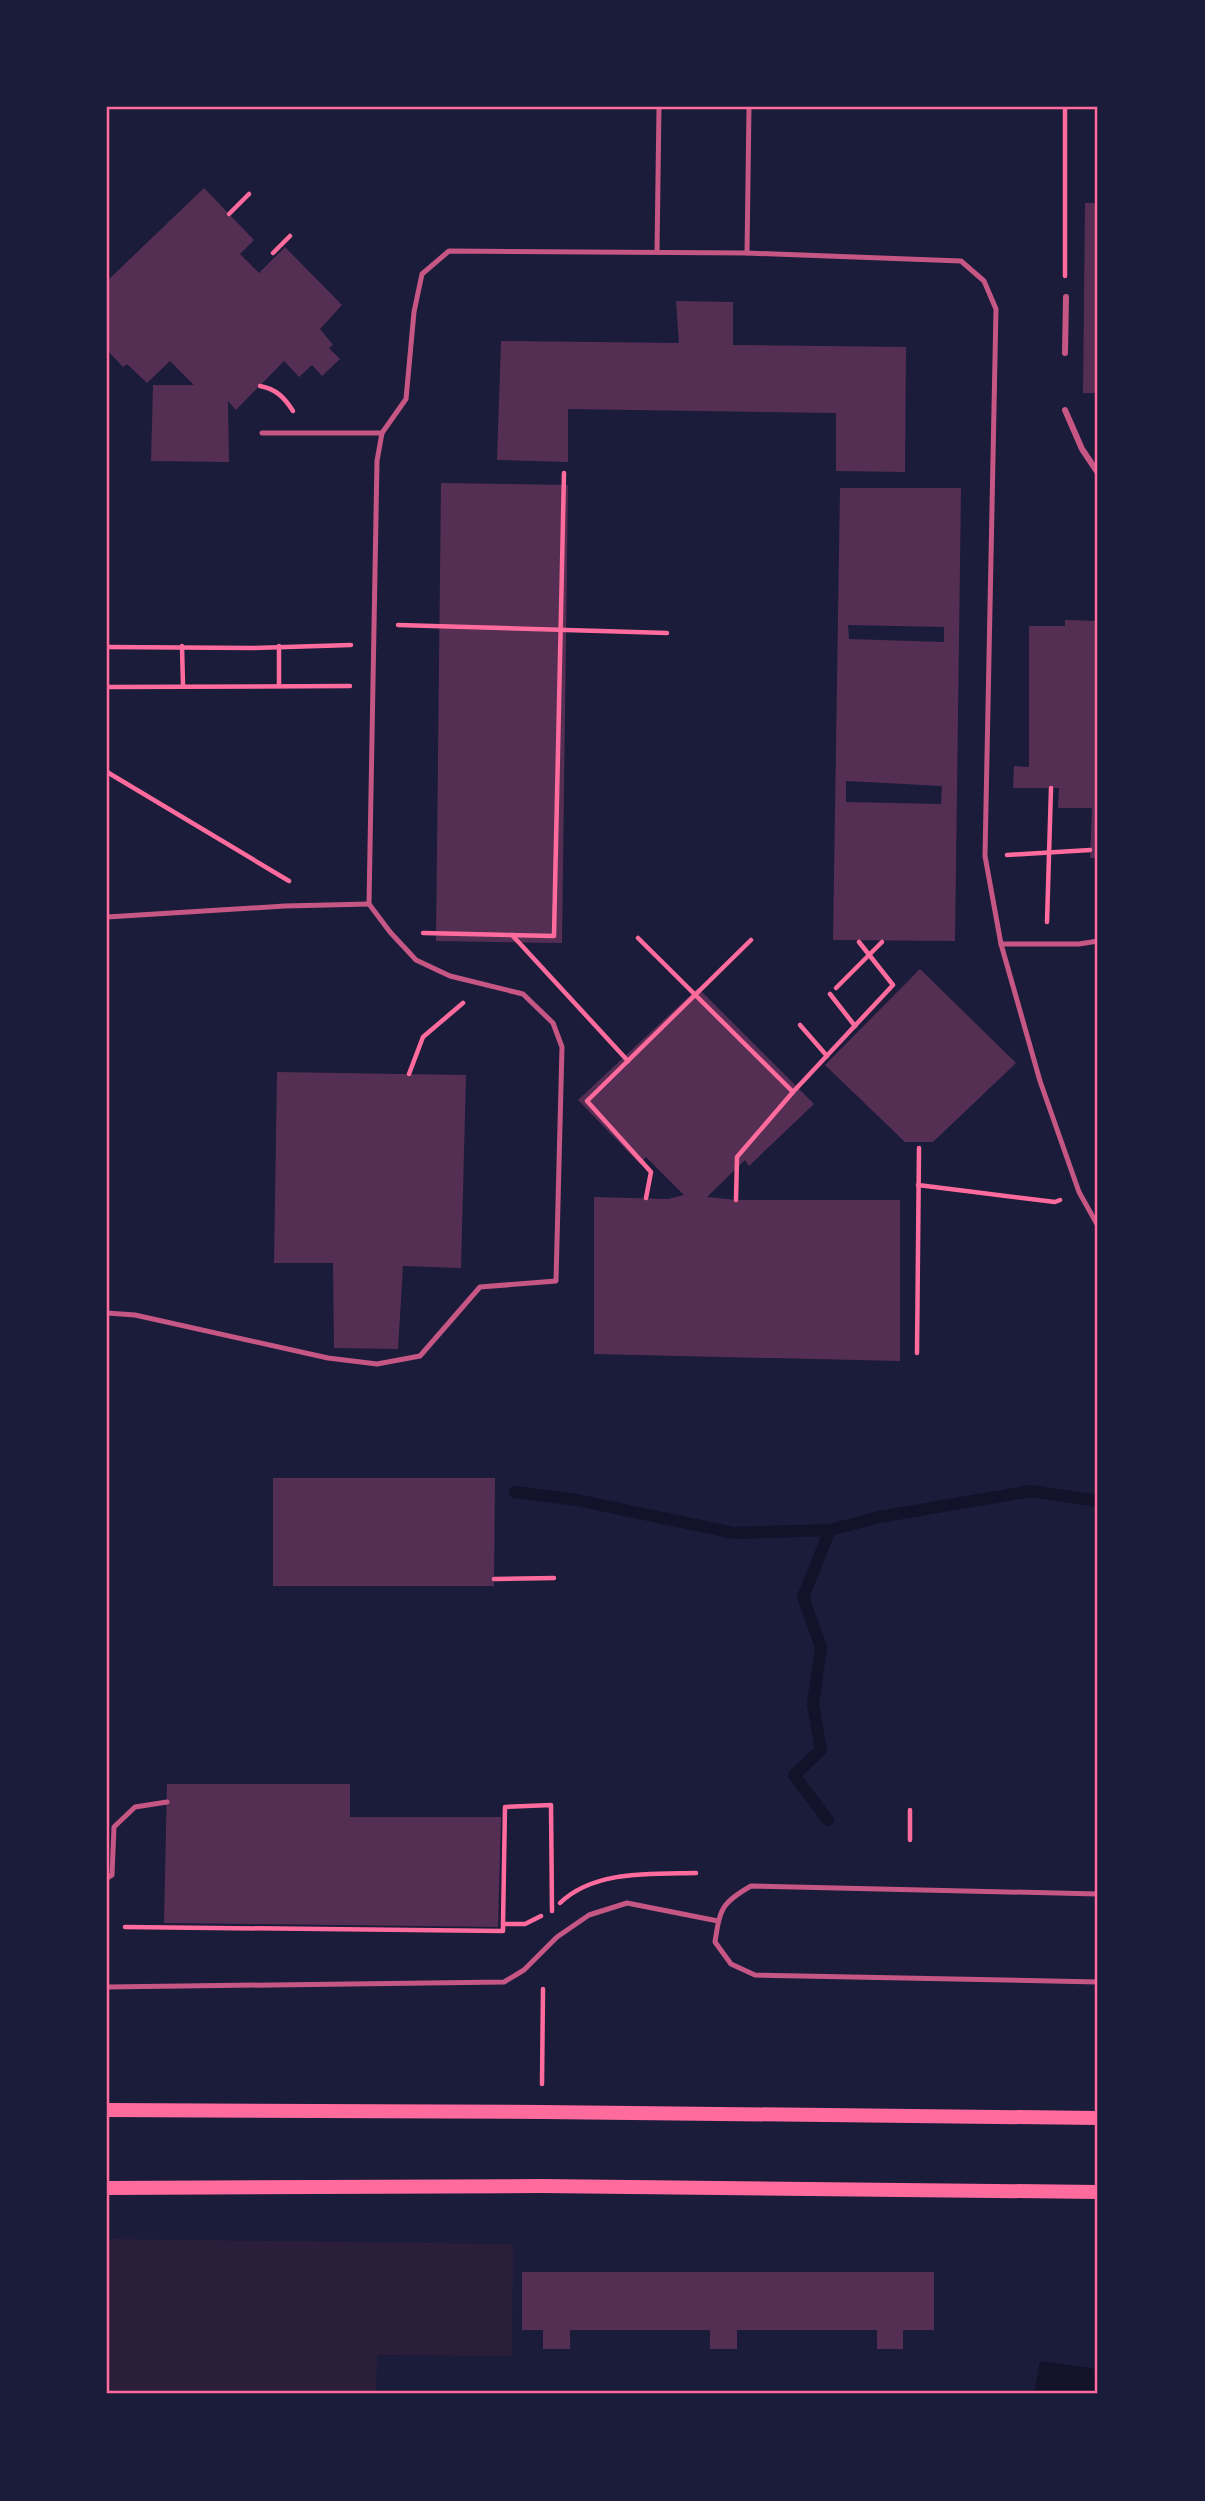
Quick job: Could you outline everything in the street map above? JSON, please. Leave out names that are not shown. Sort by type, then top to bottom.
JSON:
[{"type":"main road","points":[[107,2110],[1098,2118]]},
{"type":"main road","points":[[107,2188],[541,2186],[1098,2192]]},
{"type":"street","points":[[1065,353],[1066,297]]},
{"type":"street","points":[[1065,410],[1082,449],[1098,472]]},
{"type":"lane","points":[[657,252],[659,107]]},
{"type":"lane","points":[[747,253],[749,107]]},
{"type":"lane","points":[[107,1313],[135,1315],[328,1358],[377,1364],[420,1356],[480,1287],[556,1281],[562,1047],[553,1023],[523,994],[450,976],[416,960],[369,904],[377,461],[382,433],[406,399],[414,312],[422,274],[449,251],[747,253],[961,261],[984,281],[996,309],[985,856],[1001,944],[1040,1081],[1079,1192],[1098,1226]]},
{"type":"lane","points":[[262,433],[382,433]]},
{"type":"lane","points":[[107,917],[285,906],[369,904]]},
{"type":"lane","points":[[1001,944],[1098,941]]},
{"type":"lane","points":[[107,1878],[112,1875],[114,1827],[135,1807],[167,1801]]},
{"type":"lane","points":[[1098,1894],[751,1886],[732,1897],[720,1913],[715,1942],[731,1964],[755,1975],[1098,1982]]},
{"type":"lane","points":[[107,1987],[504,1982],[524,1970],[557,1937],[589,1915],[627,1903],[719,1922]]},
{"type":"path","points":[[1065,107],[1066,297]]},
{"type":"path","points":[[229,214],[249,194]]},
{"type":"path","points":[[272,253],[290,236]]},
{"type":"path","points":[[260,386],[271,388],[284,397],[293,411]]},
{"type":"path","points":[[422,933],[554,936],[564,473]]},
{"type":"path","points":[[397,625],[667,633]]},
{"type":"path","points":[[107,647],[252,648],[355,645]]},
{"type":"path","points":[[182,646],[183,686]]},
{"type":"path","points":[[279,646],[279,686]]},
{"type":"path","points":[[107,687],[354,686]]},
{"type":"path","points":[[107,772],[294,883]]},
{"type":"path","points":[[1045,944],[1051,853],[1051,788]]},
{"type":"path","points":[[985,856],[1090,850]]},
{"type":"path","points":[[511,935],[628,1061]]},
{"type":"path","points":[[638,938],[793,1092]]},
{"type":"path","points":[[646,1198],[650,1172],[587,1101],[751,940]]},
{"type":"path","points":[[736,1200],[737,1157],[793,1092],[893,985],[859,942]]},
{"type":"path","points":[[836,988],[882,942]]},
{"type":"path","points":[[830,994],[855,1026]]},
{"type":"path","points":[[409,1074],[422,1037],[464,1003]]},
{"type":"path","points":[[800,1025],[827,1056]]},
{"type":"path","points":[[917,1353],[919,1148]]},
{"type":"path","points":[[918,1185],[1055,1202],[1079,1192]]},
{"type":"path","points":[[495,1579],[554,1578]]},
{"type":"path","points":[[125,1927],[503,1931],[505,1807],[551,1805],[552,1911]]},
{"type":"path","points":[[910,1810],[910,1840]]},
{"type":"path","points":[[503,1924],[525,1924],[552,1911],[569,1895],[605,1880],[645,1874],[696,1873]]},
{"type":"path","points":[[542,2088],[543,1989]]},
{"type":"shaded area","points":[[107,2239],[513,2244],[512,2356],[377,2355],[376,2394],[107,2394]]},
{"type":"shaded area","points":[[1040,2361],[1098,2369],[1098,2394],[1034,2394]]},
{"type":"building","points":[[204,188],[254,240],[240,254],[259,273],[285,247],[342,305],[320,329],[333,345],[329,348],[340,359],[322,376],[312,365],[299,377],[284,361],[236,410],[228,401],[229,462],[151,461],[153,385],[194,385],[170,361],[147,383],[127,364],[123,367],[107,350],[107,281]]},
{"type":"building","points":[[1085,203],[1098,203],[1098,393],[1083,393]]},
{"type":"building","points":[[676,301],[733,302],[733,345],[906,347],[905,472],[836,471],[836,413],[568,409],[568,462],[497,460],[501,341],[679,343]]},
{"type":"building","points":[[441,483],[568,485],[562,943],[436,941]]},
{"type":"building","points":[[840,488],[961,488],[955,941],[833,940]],"holes":[[[848,625],[944,627],[944,642],[849,639]],[[846,781],[942,786],[941,804],[846,802]]]},
{"type":"building","points":[[1065,620],[1098,621],[1098,858],[1090,858],[1092,808],[1058,808],[1059,788],[1013,788],[1014,766],[1029,767],[1029,626],[1065,626]]},
{"type":"building","points":[[920,969],[1016,1063],[933,1142],[905,1142],[825,1065]]},
{"type":"building","points":[[698,988],[814,1104],[749,1166],[745,1160],[707,1197],[736,1200],[900,1200],[900,1361],[594,1354],[594,1197],[668,1199],[684,1195],[646,1157],[640,1164],[578,1100]]},
{"type":"building","points":[[277,1072],[466,1075],[461,1268],[403,1266],[398,1349],[334,1348],[333,1263],[274,1263]]},
{"type":"building","points":[[273,1478],[495,1478],[494,1586],[273,1586]]},
{"type":"building","points":[[167,1784],[350,1784],[350,1817],[501,1817],[498,1927],[164,1923]]},
{"type":"building","points":[[522,2272],[934,2272],[934,2330],[903,2330],[903,2349],[877,2349],[877,2330],[737,2330],[737,2349],[710,2349],[710,2330],[570,2330],[570,2349],[543,2349],[543,2330],[522,2330]]},
{"type":"waterway","points":[[515,1492],[577,1500],[734,1533],[830,1530],[879,1517],[1031,1491],[1098,1501]]},
{"type":"waterway","points":[[828,1820],[794,1775],[821,1750],[813,1704],[821,1647],[803,1597],[830,1530]]}]
